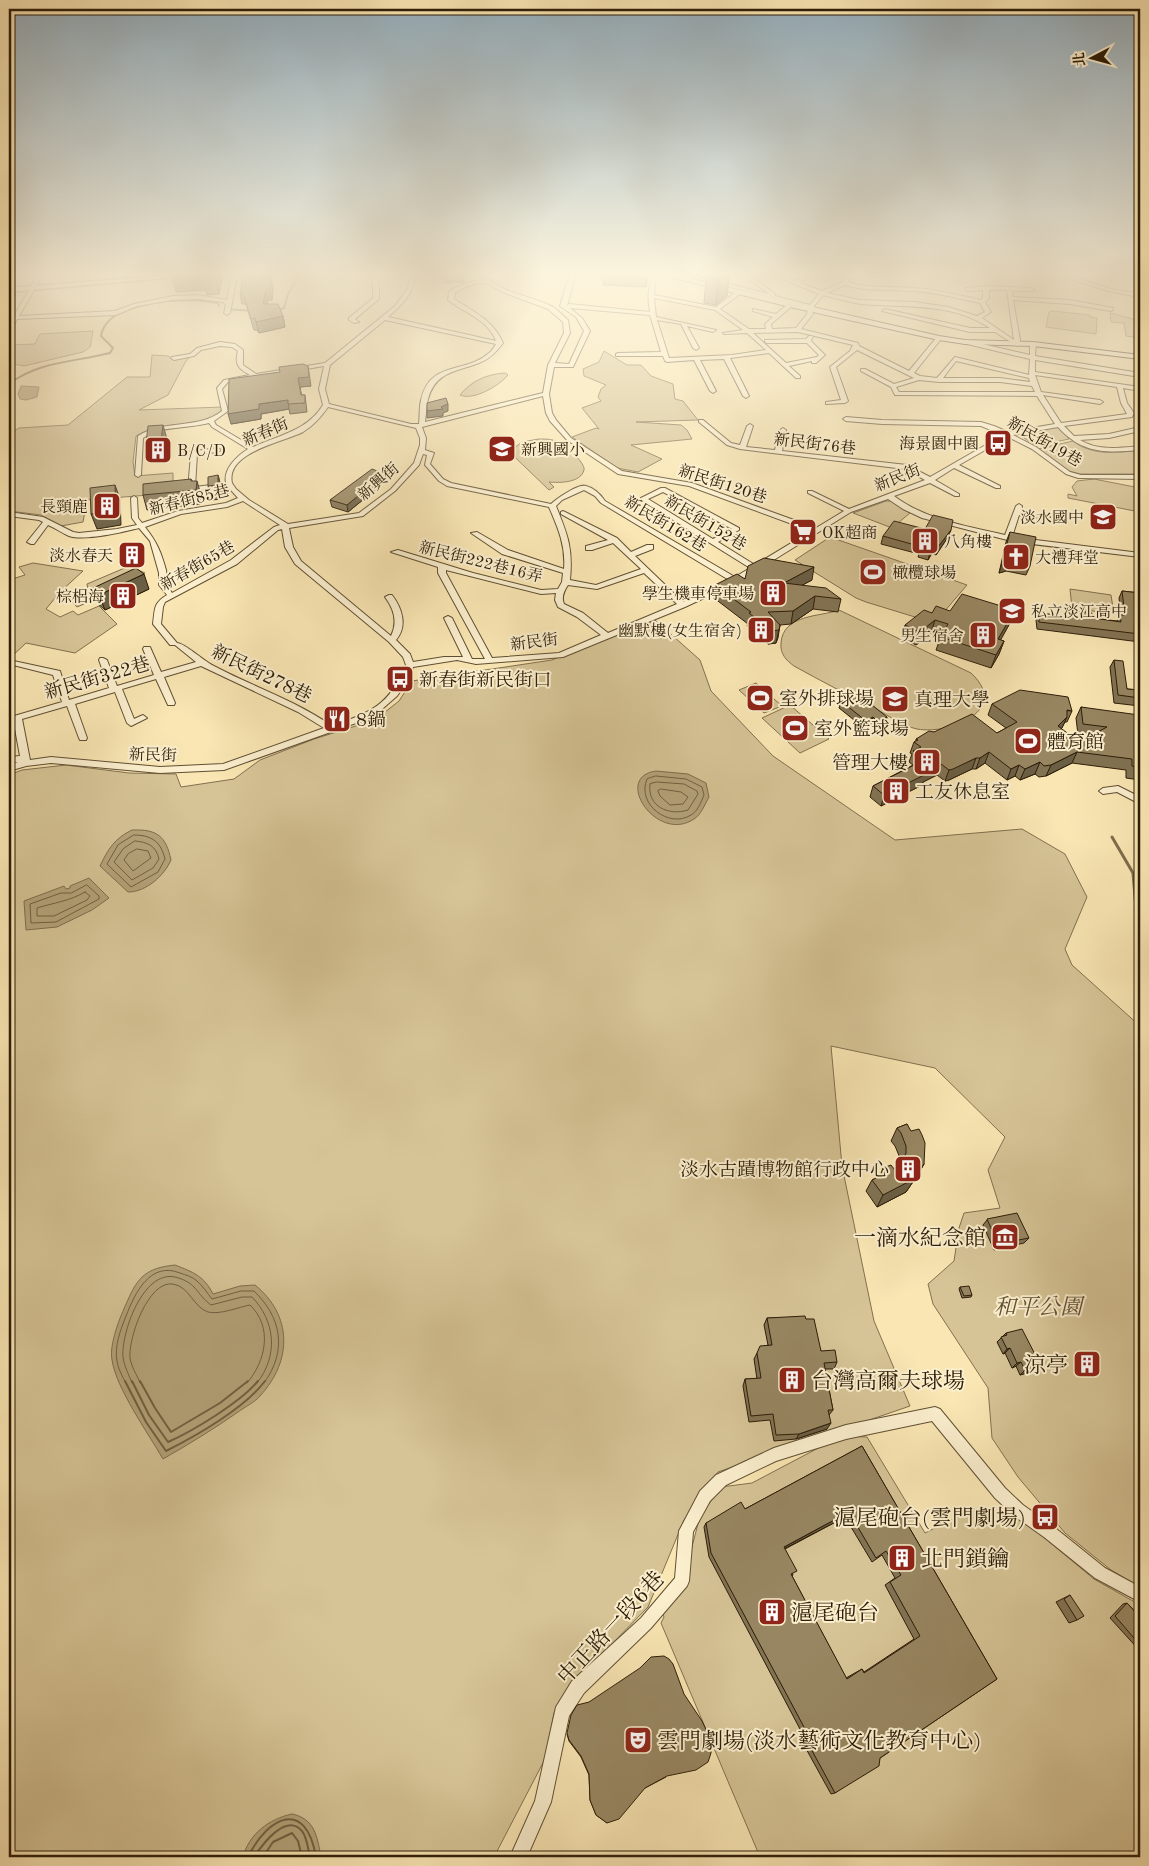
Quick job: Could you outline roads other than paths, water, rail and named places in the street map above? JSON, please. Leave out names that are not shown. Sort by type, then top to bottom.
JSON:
[{"type":"street","points":[[239,363],[240,367],[254,375]]},
{"type":"street","name":"新興街","points":[[285,525],[361,515],[402,481],[417,464],[422,452],[421,409],[432,381],[451,370],[470,363]]},
{"type":"street","points":[[138,475],[139,442],[144,433],[210,420],[221,415],[225,411],[219,393],[223,383],[231,380],[327,364],[322,389],[326,405],[412,426],[546,394],[551,365],[571,366],[572,363]]},
{"type":"street","points":[[699,363],[713,391]]},
{"type":"street","points":[[729,363],[746,396]]},
{"type":"street","points":[[786,365],[798,363]]},
{"type":"street","points":[[828,403],[845,401],[832,367],[837,363]]},
{"type":"street","points":[[889,363],[919,378],[939,380],[1000,380],[1034,384]]},
{"type":"street","points":[[910,374],[919,363]]},
{"type":"street","points":[[939,380],[952,363]]},
{"type":"street","points":[[975,363],[1032,375],[1140,390]]},
{"type":"street","points":[[1032,363],[1034,384],[1060,426],[1073,438],[1095,448],[1140,448]]},
{"type":"street","points":[[1059,363],[1140,375]]},
{"type":"street","points":[[786,365],[798,377]]},
{"type":"street","points":[[863,370],[893,386],[897,394],[1039,393],[1103,408]]},
{"type":"street","points":[[893,386],[919,378]]},
{"type":"street","points":[[1120,387],[1124,403],[1131,413]]},
{"type":"street","name":"新民街120巷","points":[[546,394],[549,413],[569,439],[620,473],[690,484],[815,530]]},
{"type":"street","name":"新春街","points":[[230,485],[229,474],[236,460],[252,449],[301,430],[320,414],[326,405]]},
{"type":"street","name":"新民街","points":[[26,763],[51,760],[160,770],[224,767],[331,728],[370,716],[386,703],[403,684],[410,665],[457,658],[470,661],[490,661],[560,655],[682,605],[735,580],[849,511],[931,480],[1009,434],[1060,426],[1103,408],[1130,416],[1131,413],[1140,410]]},
{"type":"street","name":"新民街19巷","points":[[846,419],[882,422],[969,423],[992,427],[1034,448],[1048,461],[1068,474],[1080,477],[1140,477]]},
{"type":"street","points":[[210,420],[214,426],[252,449]]},
{"type":"street","name":"新民街76巷","points":[[701,421],[729,444],[742,448],[907,468],[957,495]]},
{"type":"street","points":[[742,448],[750,426]]},
{"type":"street","points":[[1073,438],[1109,436],[1140,429]]},
{"type":"street","points":[[778,453],[783,430]]},
{"type":"street","points":[[183,454],[218,450]]},
{"type":"street","points":[[422,452],[431,453],[427,464],[440,480],[449,485],[552,506],[568,543],[567,572]]},
{"type":"street","points":[[194,453],[192,489],[230,485],[244,498],[285,525],[289,546],[298,562],[392,640],[407,656],[410,665]]},
{"type":"street","points":[[954,465],[998,487]]},
{"type":"street","name":"新民街162巷","points":[[552,506],[560,499],[584,487],[597,495],[603,502],[735,580]]},
{"type":"street","name":"新民街152巷","points":[[712,542],[737,529],[663,489],[643,500],[712,542],[755,568]]},
{"type":"street","points":[[810,492],[849,511]]},
{"type":"street","points":[[890,497],[905,508],[924,517],[1008,538],[1140,555]]},
{"type":"street","name":"新春街85巷","points":[[134,498],[135,518],[140,526],[180,512],[227,505],[244,498]]},
{"type":"street","points":[[1008,538],[1017,510],[1047,516]]},
{"type":"street","points":[[563,513],[614,540],[682,605]]},
{"type":"street","points":[[9,514],[41,518],[71,534],[79,535],[117,532],[140,526],[153,541],[163,572],[163,585],[170,595]]},
{"type":"street","points":[[31,542],[47,522]]},
{"type":"street","name":"新春街65巷","points":[[176,644],[157,624],[158,607],[162,601],[234,562],[276,528],[285,525]]},
{"type":"street","name":"新民街222巷16弄","points":[[395,552],[541,592],[560,591],[566,582],[567,572],[504,552],[476,533]]},
{"type":"street","points":[[589,548],[614,540]]},
{"type":"street","points":[[630,555],[650,547]]},
{"type":"street","points":[[442,566],[442,573],[490,661]]},
{"type":"street","points":[[566,582],[597,587],[646,570]]},
{"type":"street","points":[[560,591],[560,606],[580,615],[606,635]]},
{"type":"street","points":[[389,597],[396,607],[399,619],[395,637],[392,640]]},
{"type":"street","points":[[448,618],[470,661]]},
{"type":"street","name":"新民街278巷","points":[[176,644],[202,663],[293,706],[331,728]]},
{"type":"street","points":[[147,649],[171,703]]},
{"type":"street","points":[[103,660],[131,722],[143,718]]},
{"type":"street","points":[[9,662],[57,673],[83,738]]},
{"type":"street","name":"新民街322巷","points":[[26,763],[17,718],[202,663]]},
{"type":"street","points":[[9,760],[19,759],[26,763]]},
{"type":"street","points":[[9,768],[26,763]]},
{"type":"street","points":[[1103,791],[1118,789],[1140,801]]},
{"type":"street","name":"中正路一段6巷","points":[[518,1857],[543,1802],[562,1713],[578,1687],[646,1623],[682,1581],[686,1531],[705,1496],[721,1480],[774,1455],[846,1432],[936,1414],[1000,1493],[1018,1510],[1100,1573],[1140,1596]]},
{"type":"water","points":[[21,386],[39,387],[37,397],[26,400],[20,399],[18,394]]},
{"type":"water","points":[[656,771],[688,774],[706,783],[709,797],[701,812],[694,819],[680,824],[666,823],[654,816],[645,807],[639,795],[638,785],[643,776]]},
{"type":"water","points":[[132,830],[148,831],[159,836],[166,845],[171,860],[164,872],[154,882],[141,889],[128,892],[100,866],[113,845]]},
{"type":"water","points":[[89,878],[109,898],[92,910],[57,927],[26,930],[24,901],[64,886],[66,889],[70,888],[70,886]]},
{"type":"water","points":[[175,1265],[197,1275],[206,1283],[213,1294],[240,1286],[255,1285],[276,1310],[282,1324],[284,1338],[283,1353],[278,1368],[271,1382],[258,1398],[211,1430],[163,1459],[126,1397],[115,1371],[111,1354],[118,1323],[135,1286],[150,1271]]},
{"type":"water","points":[[292,1814],[300,1816],[310,1824],[316,1835],[321,1857],[243,1857],[250,1841],[261,1829],[275,1820]]},
{"type":"waterway","points":[[9,384],[21,376],[58,363]]},
{"type":"waterway","points":[[1112,837],[1133,873],[1140,954]]},
{"type":"place","name":"海景園中園","points":[[998,443]]},
{"type":"place","name":"新興國小","points":[[502,449]]},
{"type":"place","name":"B/C/D","points":[[158,450]]},
{"type":"place","name":"長頸鹿","points":[[107,506]]},
{"type":"place","name":"淡水國中","points":[[1103,517]]},
{"type":"place","name":"OK超商","points":[[803,532]]},
{"type":"place","name":"八角樓","points":[[925,541]]},
{"type":"place","name":"淡水春天","points":[[132,555]]},
{"type":"place","name":"大禮拜堂","points":[[1016,557]]},
{"type":"place","name":"橄欖球場","points":[[873,572]]},
{"type":"place","name":"學生機車停車場","points":[[773,593]]},
{"type":"place","name":"棕梠海","points":[[123,596]]},
{"type":"place","name":"私立淡江高中","points":[[1012,611]]},
{"type":"place","name":"幽默樓(女生宿舍)","points":[[761,630]]},
{"type":"place","name":"男生宿舍","points":[[983,635]]},
{"type":"place","name":"新春街新民街口","points":[[400,679]]},
{"type":"place","name":"室外排球場","points":[[760,698]]},
{"type":"place","name":"真理大學","points":[[895,699]]},
{"type":"place","name":"8鍋","points":[[337,719]]},
{"type":"place","name":"室外籃球場","points":[[795,728]]},
{"type":"place","name":"體育館","points":[[1028,741]]},
{"type":"place","name":"管理大樓","points":[[927,762]]},
{"type":"place","name":"工友休息室","points":[[896,791]]},
{"type":"place","name":"淡水古蹟博物館行政中心","points":[[908,1169]]},
{"type":"place","name":"一滴水紀念館","points":[[1005,1237]]},
{"type":"place","name":"涼亭","points":[[1087,1364]]},
{"type":"place","name":"台灣高爾夫球場","points":[[792,1380]]},
{"type":"place","name":"滬尾砲台(雲門劇場)","points":[[1045,1517]]},
{"type":"place","name":"北門鎖鑰","points":[[902,1558]]},
{"type":"place","name":"滬尾砲台","points":[[772,1612]]},
{"type":"place","name":"雲門劇場(淡水藝術文化教育中心)","points":[[638,1740]]},
{"type":"park label","name":"和平公園","points":[[1038,1306]]}]
